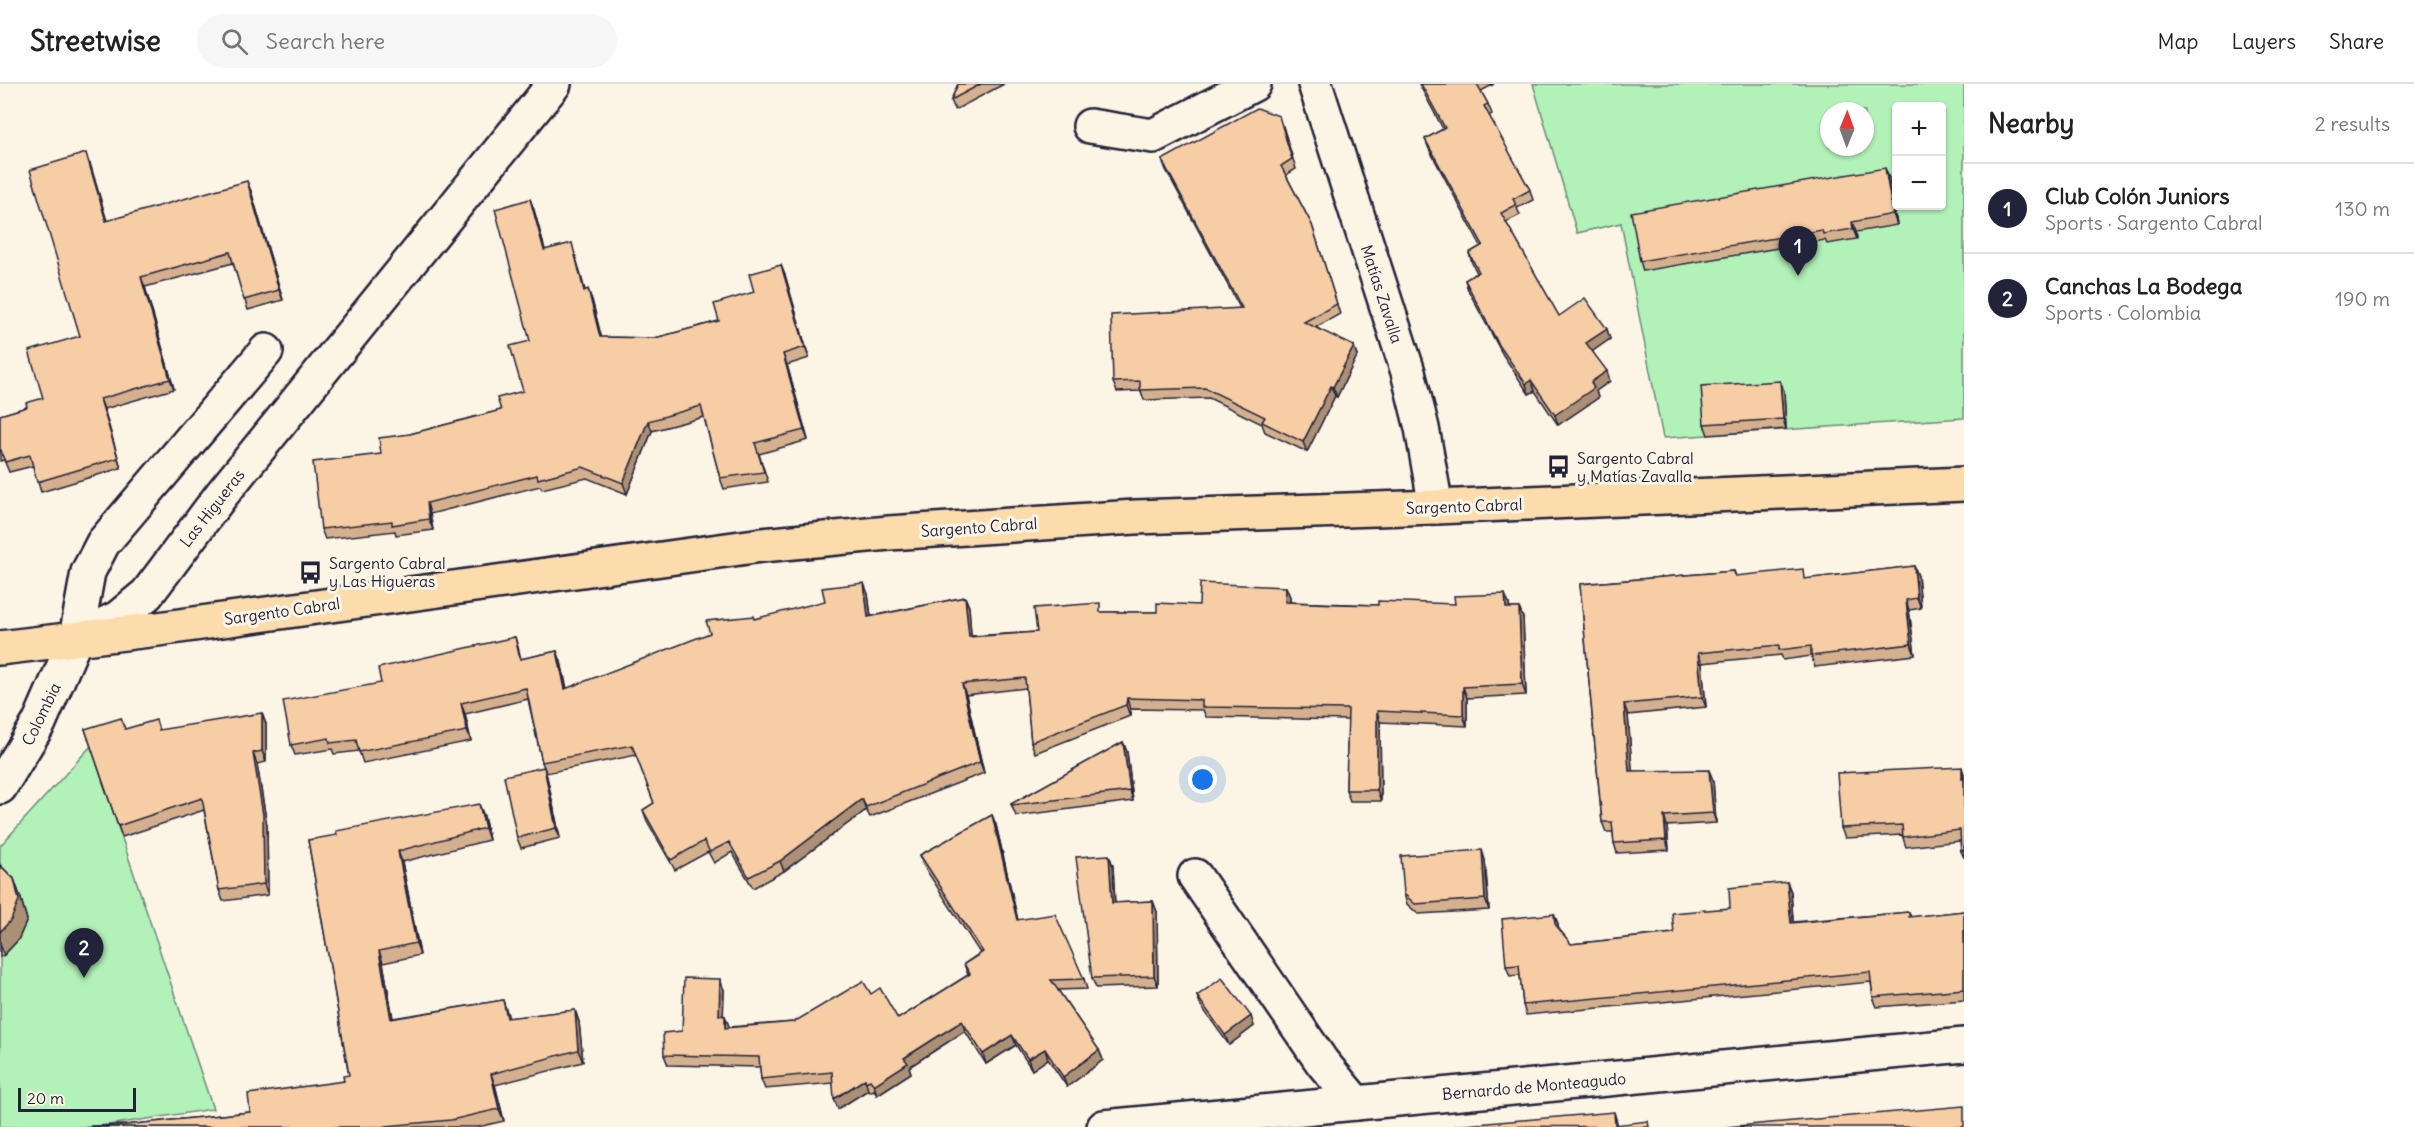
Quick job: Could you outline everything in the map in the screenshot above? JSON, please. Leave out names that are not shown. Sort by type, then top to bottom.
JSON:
[{"type":"main road","name":"Sargento Cabral","points":[[0,648],[762,545],[889,533],[1135,517],[1436,507],[1964,484]]},
{"type":"street","name":"Las Higueras","points":[[76,638],[118,618],[147,594],[222,494],[554,84]]},
{"type":"street","points":[[1090,126],[1153,136],[1254,84]]},
{"type":"street","name":"Matías Zavalla","points":[[1315,84],[1408,372],[1422,428],[1436,507]]},
{"type":"street","points":[[76,638],[88,572],[103,543],[266,351]]},
{"type":"street","name":"Colombia","points":[[0,787],[39,723],[76,638]]},
{"type":"street","points":[[1195,876],[1322,1062],[1356,1103]]},
{"type":"street","name":"Bernardo de Monteagudo","points":[[1104,1127],[1964,1045]]},
{"type":"green space","points":[[1533,84],[1964,84],[1964,418],[1663,438],[1621,223],[1577,233]]},
{"type":"green space","points":[[91,746],[213,1109],[95,1127],[0,1127],[0,846]]},
{"type":"building","points":[[958,84],[981,84],[951,100]]},
{"type":"building","points":[[1421,84],[1477,84],[1488,104],[1484,106],[1530,190],[1513,199],[1516,205],[1501,213],[1559,316],[1585,298],[1607,329],[1586,343],[1607,371],[1591,382],[1594,388],[1555,415],[1531,380],[1526,384],[1499,345],[1465,280],[1479,272],[1469,253],[1483,245],[1425,139],[1445,128]]},
{"type":"building","points":[[1257,108],[1279,116],[1292,159],[1281,166],[1312,225],[1337,304],[1304,322],[1354,346],[1303,442],[1262,422],[1265,417],[1205,388],[1140,390],[1140,381],[1113,382],[1111,315],[1242,308],[1162,160]]},
{"type":"building","points":[[86,153],[106,221],[247,181],[279,290],[244,300],[230,252],[141,277],[170,379],[100,399],[118,458],[37,482],[30,455],[5,462],[0,450],[0,415],[27,407],[26,403],[43,398],[29,351],[80,336],[30,170]]},
{"type":"building","points":[[1885,168],[1893,214],[1852,222],[1853,229],[1823,234],[1822,230],[1640,261],[1631,212]]},
{"type":"building","points":[[530,199],[544,250],[572,243],[584,291],[588,289],[600,337],[655,338],[719,321],[714,304],[754,292],[749,274],[781,265],[805,347],[783,354],[804,430],[755,443],[764,472],[720,478],[701,406],[648,421],[623,483],[583,467],[538,479],[537,475],[427,503],[429,519],[392,525],[392,521],[321,529],[313,462],[381,454],[379,438],[410,434],[501,410],[497,398],[523,391],[510,346],[530,341],[495,209]]},
{"type":"building","points":[[1780,381],[1783,419],[1704,424],[1701,386]]},
{"type":"building","points":[[1914,566],[1917,598],[1906,600],[1911,644],[1811,656],[1811,646],[1779,650],[1779,645],[1698,653],[1702,697],[1624,704],[1629,771],[1709,770],[1713,813],[1664,816],[1666,840],[1614,843],[1612,822],[1602,822],[1580,584],[1734,571],[1735,576],[1803,569],[1804,579]]},
{"type":"building","points":[[864,583],[868,617],[965,597],[969,637],[1037,632],[1034,608],[1100,603],[1100,612],[1157,612],[1157,603],[1199,605],[1200,583],[1286,587],[1285,602],[1337,604],[1378,605],[1378,601],[1455,604],[1454,596],[1505,594],[1506,608],[1519,608],[1522,684],[1463,687],[1463,715],[1377,711],[1377,790],[1346,790],[1348,709],[1202,707],[1202,700],[1127,698],[1126,705],[1031,742],[1025,678],[962,684],[980,762],[866,807],[862,799],[780,861],[749,877],[729,842],[710,852],[704,841],[671,860],[643,810],[654,803],[632,745],[542,762],[526,688],[461,703],[467,731],[359,752],[356,740],[330,743],[329,738],[291,745],[283,701],[381,683],[378,668],[515,637],[520,659],[557,651],[565,689],[710,633],[706,621],[754,616],[754,619],[825,601],[822,588]]},
{"type":"building","points":[[262,713],[262,751],[253,753],[263,815],[264,884],[219,890],[202,798],[118,826],[85,729],[121,718],[125,729],[156,720],[159,730]]},
{"type":"building","points":[[1123,742],[1130,791],[1011,804]]},
{"type":"building","points":[[544,767],[556,828],[517,838],[504,776]]},
{"type":"building","points":[[1962,767],[1964,850],[1961,851],[1960,830],[1903,837],[1902,825],[1841,828],[1837,773]]},
{"type":"building","points":[[479,804],[485,828],[398,851],[416,943],[379,951],[391,1019],[503,1000],[507,1018],[575,1010],[578,1050],[491,1074],[499,1109],[451,1120],[386,1127],[90,1127],[250,1112],[248,1094],[344,1081],[343,1076],[349,1075],[308,840],[337,835],[336,831]]},
{"type":"building","points":[[992,815],[1017,920],[1055,914],[1084,979],[1051,980],[1099,1050],[1063,1077],[1045,1049],[1028,1059],[1012,1035],[983,1054],[962,1021],[904,1058],[908,1063],[874,1085],[870,1080],[866,1082],[865,1079],[834,1099],[832,1072],[761,1079],[759,1057],[664,1055],[663,1033],[682,1031],[684,978],[720,979],[719,1015],[725,1016],[725,1028],[794,1022],[863,981],[871,994],[880,988],[898,1019],[970,974],[964,964],[983,952],[920,855]]},
{"type":"building","points":[[1482,850],[1485,899],[1415,904],[1404,894],[1401,856]]},
{"type":"building","points":[[1109,855],[1112,903],[1153,901],[1154,976],[1092,978],[1076,857]]},
{"type":"building","points":[[0,865],[14,879],[19,900],[11,920],[0,932]]},
{"type":"building","points":[[1787,882],[1791,923],[1909,912],[1909,917],[1964,911],[1964,989],[1873,997],[1870,972],[1523,1005],[1519,965],[1506,966],[1502,919],[1554,914],[1555,924],[1571,944],[1674,933],[1672,913],[1730,908],[1729,888]]},
{"type":"building","points":[[1222,978],[1251,1016],[1225,1035],[1197,996]]},
{"type":"building","points":[[1964,1106],[1964,1127],[1726,1127]]},
{"type":"building","points":[[1614,1112],[1615,1125],[1648,1121],[1649,1127],[1454,1126]]},
{"type":"place","name":"Club Colón Juniors","points":[[1798,276]]},
{"type":"place","name":"Sargento Cabral y Matías Zavalla","points":[[1559,467]]},
{"type":"place","name":"Sargento Cabral y Las Higueras","points":[[311,572]]},
{"type":"place","name":"Canchas La Bodega","points":[[84,978]]}]
